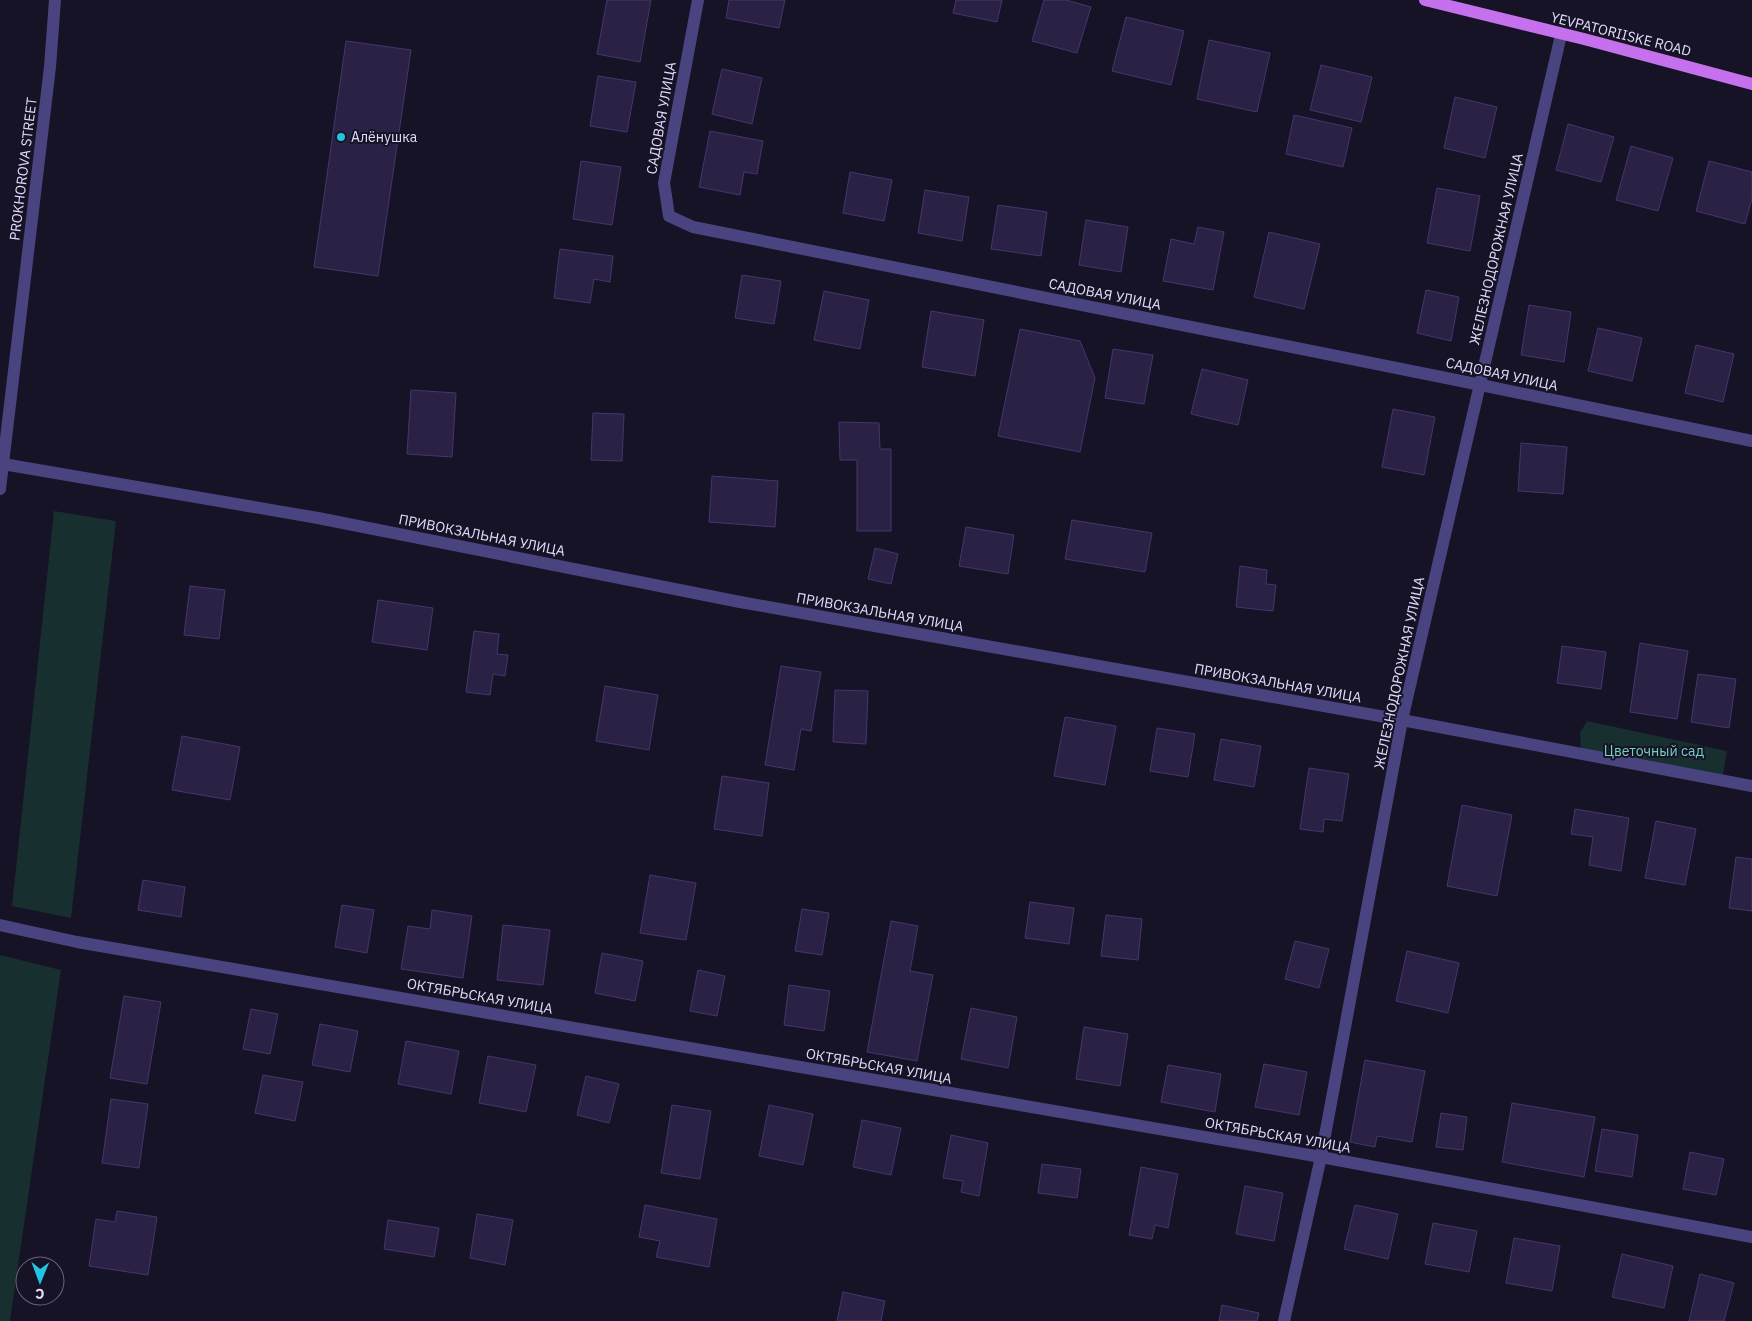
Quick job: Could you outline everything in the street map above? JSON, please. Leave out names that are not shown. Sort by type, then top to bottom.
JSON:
[{"type":"main road","name":"YEVPATORIISKE ROAD","points":[[1424,0],[1561,35],[1584,39],[1752,84]]},
{"type":"street","name":"PROKHOROVA STREET","points":[[0,489],[50,67],[55,0]]},
{"type":"street","name":"САДОВАЯ УЛИЦА","points":[[698,0],[664,183],[669,216],[693,227],[1752,441]]},
{"type":"street","name":"ЖЕЛЕЗНОДОРОЖНАЯ УЛИЦА","points":[[1284,1321],[1320,1157],[1402,720],[1561,35]]},
{"type":"street","name":"ПРИВОКЗАЛЬНАЯ УЛИЦА","points":[[3,464],[318,518],[740,602],[1402,720],[1752,786]]},
{"type":"street","name":"ОКТЯБРЬСКАЯ УЛИЦА","points":[[0,925],[77,942],[1320,1157],[1752,1237]]},
{"type":"green space","points":[[54,511],[116,521],[71,918],[12,906]]},
{"type":"green space","name":"Цветочный сад","points":[[1587,721],[1727,751],[1722,780],[1581,751],[1580,733]]},
{"type":"green space","points":[[0,955],[61,970],[19,1256],[15,1256],[15,1287],[10,1321],[0,1321]]},
{"type":"building","points":[[607,0],[651,0],[640,62],[597,54]]},
{"type":"building","points":[[729,0],[785,0],[779,28],[726,18]]},
{"type":"building","points":[[956,0],[1002,0],[997,22],[953,13]]},
{"type":"building","points":[[1044,0],[1066,0],[1091,7],[1077,53],[1032,41]]},
{"type":"building","points":[[1126,17],[1184,31],[1171,85],[1112,71]]},
{"type":"building","points":[[1209,40],[1270,53],[1257,112],[1197,99]]},
{"type":"building","points":[[346,41],[411,50],[378,276],[314,267]]},
{"type":"building","points":[[1321,65],[1372,77],[1361,122],[1310,110]]},
{"type":"building","points":[[722,69],[762,78],[752,124],[712,114]]},
{"type":"building","points":[[598,76],[636,82],[627,132],[590,126]]},
{"type":"building","points":[[1455,97],[1497,107],[1485,158],[1444,148]]},
{"type":"building","points":[[1294,115],[1352,128],[1343,167],[1286,154]]},
{"type":"building","points":[[1568,124],[1614,137],[1601,182],[1556,170]]},
{"type":"building","points":[[710,131],[763,141],[757,174],[744,172],[740,195],[699,187]]},
{"type":"building","points":[[1631,146],[1673,158],[1658,211],[1616,200]]},
{"type":"building","points":[[581,161],[621,167],[612,225],[573,219]]},
{"type":"building","points":[[1709,161],[1752,172],[1752,198],[1745,224],[1696,211]]},
{"type":"building","points":[[850,172],[892,180],[884,221],[843,213]]},
{"type":"building","points":[[1437,188],[1480,196],[1470,251],[1427,243]]},
{"type":"building","points":[[925,190],[969,197],[962,241],[918,233]]},
{"type":"building","points":[[998,205],[1047,212],[1041,256],[991,249]]},
{"type":"building","points":[[1086,220],[1128,227],[1121,272],[1079,265]]},
{"type":"building","points":[[1198,227],[1224,232],[1213,290],[1163,281],[1171,239],[1194,244]]},
{"type":"building","points":[[1269,232],[1320,244],[1304,309],[1254,297]]},
{"type":"building","points":[[560,249],[613,256],[610,282],[594,279],[590,303],[554,298]]},
{"type":"building","points":[[742,275],[781,281],[774,324],[735,318]]},
{"type":"building","points":[[1426,290],[1459,297],[1451,341],[1417,333]]},
{"type":"building","points":[[824,291],[869,300],[860,349],[814,340]]},
{"type":"building","points":[[1529,305],[1571,312],[1564,362],[1521,355]]},
{"type":"building","points":[[931,311],[984,320],[975,376],[922,367]]},
{"type":"building","points":[[1598,328],[1642,338],[1632,381],[1588,371]]},
{"type":"building","points":[[1020,329],[1080,341],[1095,378],[1080,452],[998,436]]},
{"type":"building","points":[[1696,345],[1734,354],[1723,402],[1685,393]]},
{"type":"building","points":[[1113,349],[1153,355],[1144,404],[1105,398]]},
{"type":"building","points":[[1202,369],[1248,380],[1238,425],[1191,414]]},
{"type":"building","points":[[411,390],[456,393],[452,457],[407,454]]},
{"type":"building","points":[[1393,409],[1435,417],[1424,475],[1382,467]]},
{"type":"building","points":[[593,413],[624,414],[622,461],[591,460]]},
{"type":"building","points":[[839,422],[879,423],[880,449],[891,449],[891,531],[857,531],[857,460],[840,460]]},
{"type":"building","points":[[1521,443],[1567,447],[1563,494],[1518,491]]},
{"type":"building","points":[[712,476],[778,481],[775,527],[709,522]]},
{"type":"building","points":[[1072,520],[1152,533],[1145,572],[1065,559]]},
{"type":"building","points":[[966,527],[1014,535],[1008,574],[959,566]]},
{"type":"building","points":[[875,548],[898,554],[891,584],[868,579]]},
{"type":"building","points":[[1240,566],[1267,570],[1266,584],[1276,585],[1273,611],[1236,607]]},
{"type":"building","points":[[190,586],[225,590],[219,639],[184,635]]},
{"type":"building","points":[[378,600],[433,608],[427,650],[372,642]]},
{"type":"building","points":[[474,631],[499,634],[497,654],[508,655],[505,676],[493,674],[490,695],[466,692]]},
{"type":"building","points":[[1640,643],[1688,651],[1677,719],[1630,712]]},
{"type":"building","points":[[1562,646],[1606,652],[1601,689],[1557,683]]},
{"type":"building","points":[[781,666],[821,672],[811,731],[801,729],[794,770],[765,765]]},
{"type":"building","points":[[1698,674],[1736,679],[1729,728],[1691,722]]},
{"type":"building","points":[[605,686],[658,695],[649,750],[596,741]]},
{"type":"building","points":[[835,690],[868,691],[866,744],[833,742]]},
{"type":"building","points":[[1065,717],[1116,726],[1105,785],[1054,776]]},
{"type":"building","points":[[1157,728],[1195,734],[1188,777],[1150,771]]},
{"type":"building","points":[[182,736],[240,747],[230,800],[172,790]]},
{"type":"building","points":[[1221,739],[1261,746],[1254,787],[1214,780]]},
{"type":"building","points":[[1309,768],[1349,774],[1342,821],[1324,819],[1323,832],[1300,829]]},
{"type":"building","points":[[722,776],[769,783],[762,836],[714,829]]},
{"type":"building","points":[[1462,805],[1512,815],[1497,896],[1447,886]]},
{"type":"building","points":[[1575,809],[1629,818],[1621,871],[1589,865],[1593,837],[1571,834]]},
{"type":"building","points":[[1656,821],[1696,829],[1685,885],[1645,878]]},
{"type":"building","points":[[1736,857],[1752,859],[1752,911],[1729,908]]},
{"type":"building","points":[[650,875],[696,883],[686,940],[640,933]]},
{"type":"building","points":[[143,880],[185,887],[181,917],[138,910]]},
{"type":"building","points":[[1030,902],[1074,908],[1069,944],[1025,938]]},
{"type":"building","points":[[342,905],[374,910],[367,953],[335,947]]},
{"type":"building","points":[[802,909],[829,913],[822,955],[795,951]]},
{"type":"building","points":[[432,910],[472,916],[463,978],[401,969],[408,926],[430,929]]},
{"type":"building","points":[[1106,915],[1142,919],[1138,960],[1101,956]]},
{"type":"building","points":[[891,921],[918,926],[910,971],[933,975],[917,1061],[867,1052]]},
{"type":"building","points":[[503,925],[550,930],[543,985],[497,980]]},
{"type":"building","points":[[1295,941],[1329,949],[1319,988],[1285,979]]},
{"type":"building","points":[[1407,951],[1459,963],[1448,1013],[1396,1001]]},
{"type":"building","points":[[602,953],[643,961],[635,1001],[595,993]]},
{"type":"building","points":[[698,970],[725,976],[717,1016],[690,1011]]},
{"type":"building","points":[[789,985],[830,991],[824,1031],[784,1025]]},
{"type":"building","points":[[124,996],[161,1002],[147,1084],[110,1078]]},
{"type":"building","points":[[971,1008],[1017,1017],[1008,1068],[961,1059]]},
{"type":"building","points":[[251,1009],[278,1014],[270,1054],[243,1049]]},
{"type":"building","points":[[320,1024],[358,1031],[350,1072],[312,1065]]},
{"type":"building","points":[[1084,1027],[1128,1034],[1120,1086],[1076,1079]]},
{"type":"building","points":[[406,1041],[459,1051],[451,1094],[398,1084]]},
{"type":"building","points":[[488,1056],[536,1065],[526,1112],[479,1103]]},
{"type":"building","points":[[1365,1060],[1425,1071],[1412,1142],[1377,1136],[1375,1147],[1350,1142]]},
{"type":"building","points":[[1264,1064],[1307,1072],[1299,1115],[1255,1107]]},
{"type":"building","points":[[1168,1065],[1221,1074],[1215,1112],[1161,1102]]},
{"type":"building","points":[[263,1075],[303,1082],[295,1121],[255,1113]]},
{"type":"building","points":[[586,1076],[619,1084],[609,1123],[577,1115]]},
{"type":"building","points":[[111,1099],[148,1104],[139,1168],[102,1163]]},
{"type":"building","points":[[1512,1103],[1595,1117],[1584,1177],[1502,1162]]},
{"type":"building","points":[[672,1105],[711,1111],[700,1179],[661,1173]]},
{"type":"building","points":[[769,1105],[813,1114],[803,1165],[759,1156]]},
{"type":"building","points":[[1441,1113],[1467,1117],[1463,1150],[1436,1147]]},
{"type":"building","points":[[862,1120],[901,1128],[891,1175],[853,1167]]},
{"type":"building","points":[[1602,1129],[1638,1135],[1632,1177],[1595,1171]]},
{"type":"building","points":[[951,1135],[988,1143],[979,1196],[961,1192],[963,1181],[943,1178]]},
{"type":"building","points":[[1690,1152],[1724,1159],[1716,1195],[1683,1189]]},
{"type":"building","points":[[1042,1164],[1081,1169],[1077,1198],[1038,1193]]},
{"type":"building","points":[[1141,1167],[1178,1174],[1168,1228],[1155,1225],[1152,1239],[1129,1235]]},
{"type":"building","points":[[1245,1186],[1283,1193],[1274,1241],[1236,1234]]},
{"type":"building","points":[[645,1205],[717,1219],[709,1267],[656,1257],[660,1241],[639,1237]]},
{"type":"building","points":[[1355,1205],[1398,1214],[1388,1259],[1344,1249]]},
{"type":"building","points":[[117,1211],[157,1217],[148,1275],[89,1266],[96,1219],[115,1222]]},
{"type":"building","points":[[477,1214],[513,1220],[505,1265],[470,1258]]},
{"type":"building","points":[[388,1220],[439,1228],[434,1257],[384,1249]]},
{"type":"building","points":[[1433,1223],[1477,1231],[1469,1272],[1425,1264]]},
{"type":"building","points":[[1514,1238],[1560,1246],[1552,1291],[1506,1283]]},
{"type":"building","points":[[1622,1254],[1673,1266],[1664,1308],[1612,1297]]},
{"type":"building","points":[[1700,1274],[1734,1283],[1724,1321],[1689,1321]]},
{"type":"building","points":[[843,1292],[885,1301],[881,1321],[837,1321]]},
{"type":"building","points":[[1222,1305],[1259,1313],[1257,1321],[1219,1321]]},
{"type":"place","name":"Алёнушка","points":[[341,137]]}]
